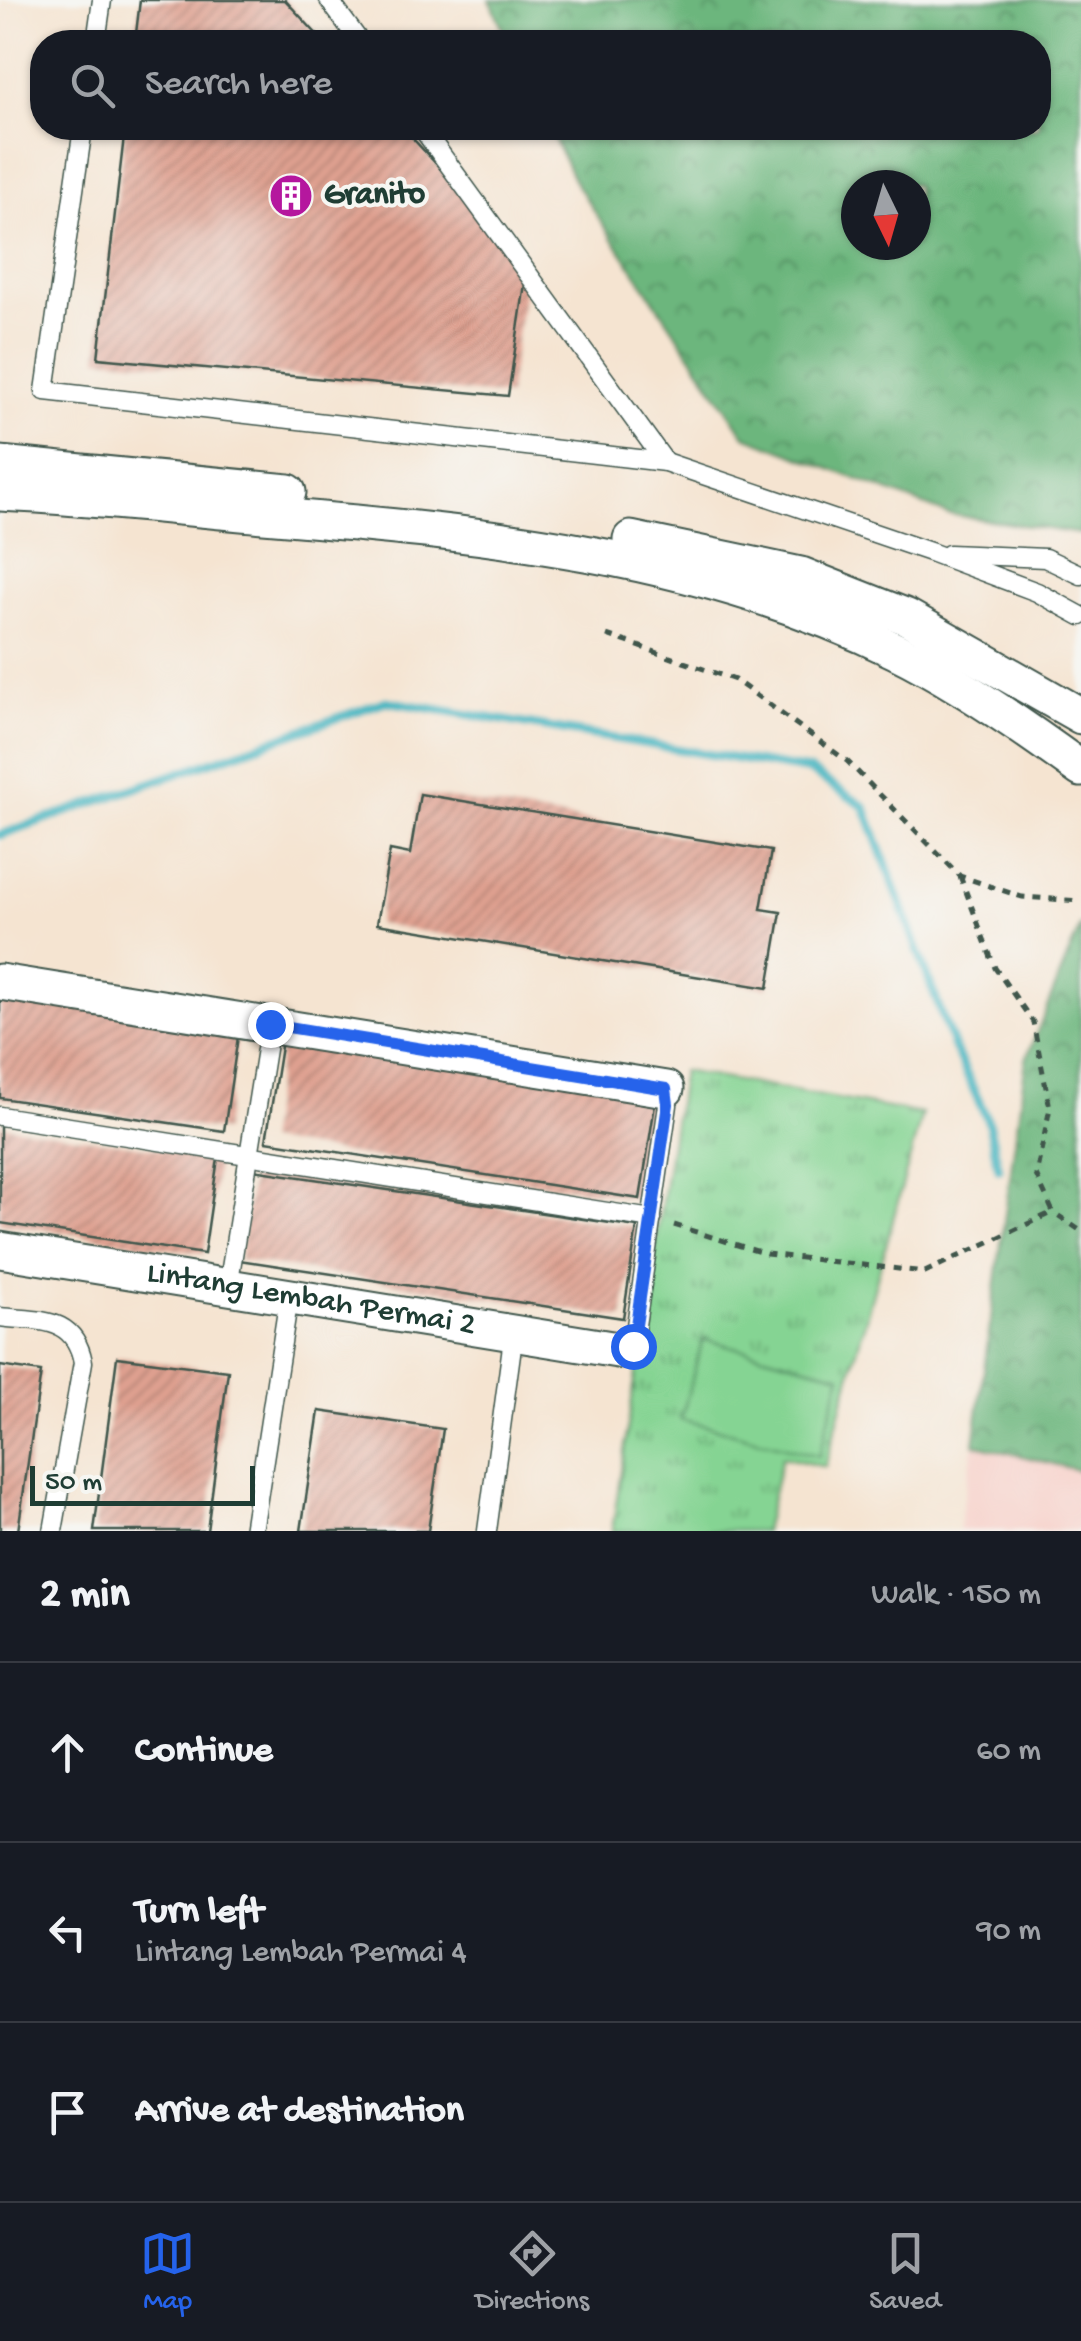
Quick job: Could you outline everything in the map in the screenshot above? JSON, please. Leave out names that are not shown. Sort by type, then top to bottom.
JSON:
[{"type":"street","points":[[0,464],[432,504],[686,548],[801,575],[907,617],[1076,704]]},
{"type":"street","points":[[0,493],[421,528],[638,561],[785,606],[897,652],[1081,769]]},
{"type":"street","points":[[0,982],[666,1089]]},
{"type":"street","name":"Lintang Lembah Permai 2","points":[[0,1250],[624,1350]]},
{"type":"lane","points":[[98,30],[102,0]]},
{"type":"lane","points":[[329,0],[351,30]]},
{"type":"lane","points":[[82,140],[44,391],[665,462],[933,553],[1037,592],[1081,616]]},
{"type":"lane","points":[[431,140],[665,462]]},
{"type":"lane","points":[[933,553],[1045,558],[1081,575]]},
{"type":"lane","points":[[228,1287],[270,1024]]},
{"type":"lane","points":[[624,1350],[633,1346],[668,1104],[666,1089]]},
{"type":"lane","points":[[0,1116],[652,1218]]},
{"type":"lane","points":[[253,1531],[289,1297]]},
{"type":"lane","points":[[0,1318],[62,1325],[79,1340],[82,1362],[53,1531]]},
{"type":"lane","points":[[487,1531],[514,1331]]},
{"type":"path","points":[[607,635],[736,680],[847,760],[960,876],[996,968],[1032,1022],[1050,1108],[1036,1174],[1053,1212],[1081,1230]]},
{"type":"path","points":[[960,876],[1022,897],[1081,902]]},
{"type":"path","points":[[652,1218],[766,1254],[925,1272],[1053,1212]]},
{"type":"shaded area","points":[[974,1444],[1081,1471],[1081,1531],[958,1531]]},
{"type":"green space","points":[[490,0],[1081,0],[1081,534],[947,514],[745,436],[574,181],[555,140],[1051,140],[1051,30],[504,30]]},
{"type":"green space","points":[[1081,924],[1081,1471],[974,1444],[1026,1059]]},
{"type":"green space","points":[[682,1071],[922,1114],[825,1467],[782,1457],[764,1531],[612,1531]]},
{"type":"green space","points":[[703,1339],[841,1375],[819,1456],[681,1419]]},
{"type":"building","points":[[140,0],[285,0],[313,30],[136,30]]},
{"type":"building","name":"Granito","points":[[124,140],[414,140],[528,264],[508,396],[98,358]]},
{"type":"building","points":[[420,794],[771,851],[761,909],[781,912],[768,988],[377,924],[390,850],[410,854]]},
{"type":"building","points":[[0,995],[239,1030],[224,1131],[0,1098]]},
{"type":"building","points":[[283,1034],[657,1092],[640,1199],[266,1141]]},
{"type":"building","points":[[0,1125],[218,1158],[204,1254],[0,1223]]},
{"type":"building","points":[[253,1170],[637,1227],[623,1318],[239,1260]]},
{"type":"building","points":[[117,1357],[228,1371],[207,1531],[94,1531]]},
{"type":"building","points":[[0,1366],[41,1372],[18,1531],[0,1531]]},
{"type":"building","points":[[319,1411],[443,1429],[428,1531],[301,1531]]},
{"type":"waterway","points":[[0,835],[386,701],[810,771],[865,807],[953,1045],[988,1121],[999,1169]]},
{"type":"place","name":"Granito","points":[[291,196]]},
{"type":"route","points":[[270,1024],[666,1089],[668,1104],[633,1346]]}]
